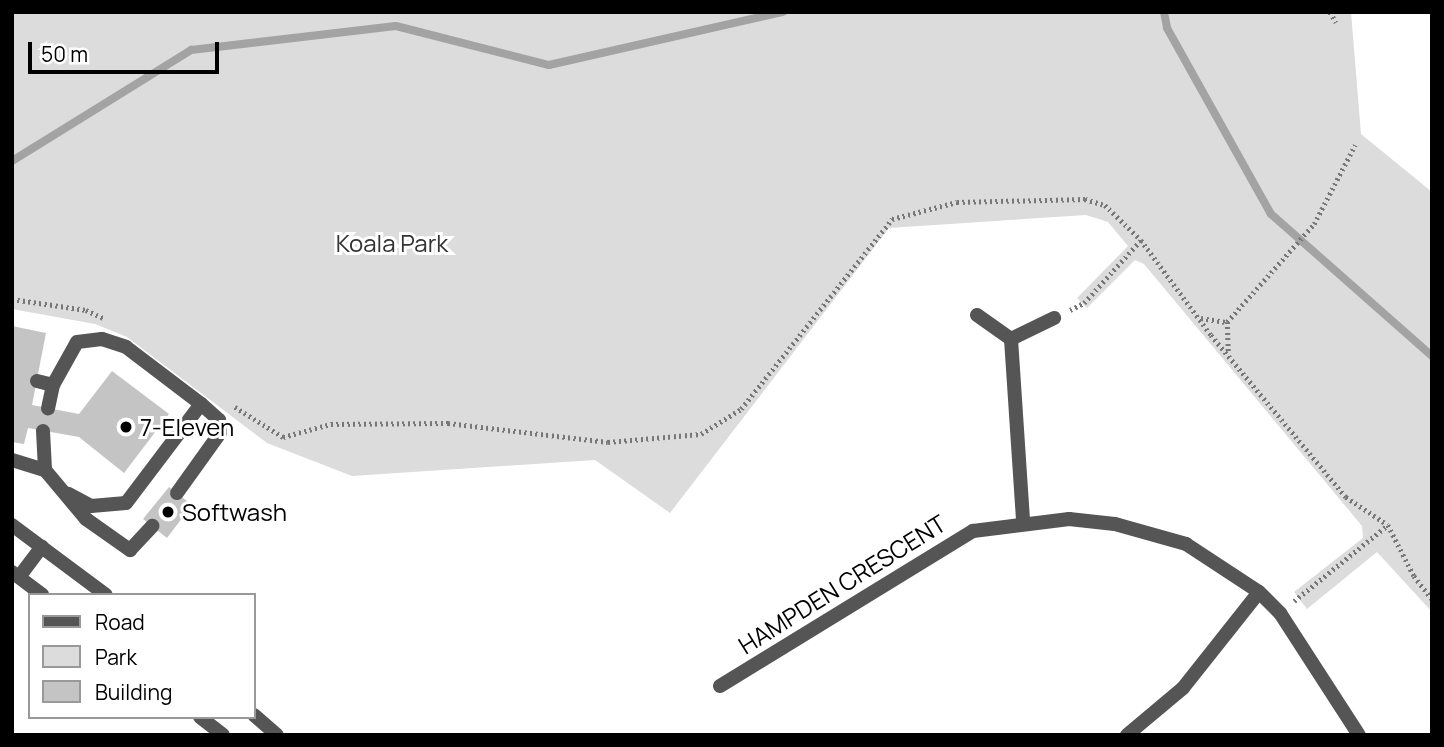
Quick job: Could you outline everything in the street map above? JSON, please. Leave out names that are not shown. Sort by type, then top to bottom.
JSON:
[{"type":"street","points":[[977,315],[1011,339]]},
{"type":"street","points":[[1011,339],[1054,318]]},
{"type":"street","points":[[48,408],[53,385],[77,342],[102,339],[125,347],[219,420],[220,433],[177,493]]},
{"type":"street","points":[[1011,339],[1023,522]]},
{"type":"street","points":[[37,380],[53,385]]},
{"type":"street","points":[[68,494],[90,506],[126,503],[201,404]]},
{"type":"street","points":[[43,431],[45,470]]},
{"type":"street","points":[[12,460],[45,470],[68,494],[86,519],[124,548],[136,547],[152,526]]},
{"type":"street","name":"HAMPDEN CRESCENT","points":[[720,686],[928,555],[973,531],[1023,522],[1069,519],[1148,531],[1186,544],[1259,592],[1280,613],[1359,735]]},
{"type":"street","points":[[12,524],[103,593]]},
{"type":"street","points":[[39,593],[16,575],[42,547]]},
{"type":"street","points":[[1127,735],[1183,688],[1259,592]]},
{"type":"street","points":[[256,717],[277,735]]},
{"type":"street","points":[[203,719],[223,735]]},
{"type":"path","points":[[1330,12],[1336,22]]},
{"type":"path","points":[[1228,352],[1227,322],[1314,223],[1355,145]]},
{"type":"path","points":[[228,401],[283,437],[331,424],[435,423],[608,442],[701,434],[741,409],[892,219],[957,202],[1084,199],[1105,205],[1141,240],[1346,497],[1388,525],[1432,599]]},
{"type":"path","points":[[1054,318],[1084,303],[1141,240]]},
{"type":"path","points":[[12,299],[86,310],[110,321]]},
{"type":"path","points":[[1200,317],[1227,322]]},
{"type":"path","points":[[1280,613],[1388,525]]},
{"type":"green space","name":"Koala Park","points":[[12,12],[1351,12],[1361,134],[1432,192],[1432,612],[1377,552],[1307,609],[1294,592],[1363,538],[1362,526],[1144,264],[1135,260],[1087,308],[1077,298],[1128,246],[1108,222],[1086,215],[889,228],[670,513],[595,460],[352,476],[267,443],[127,337],[95,324],[12,309]]},
{"type":"building","points":[[12,326],[46,333],[32,405],[79,414],[112,371],[169,414],[124,473],[79,437],[28,428],[24,444],[12,442]]},
{"type":"building","name":"Softwash","points":[[169,487],[192,505],[167,538],[143,519]]},
{"type":"waterway","points":[[12,161],[191,50],[396,26],[549,65],[783,12]]},
{"type":"waterway","points":[[1164,12],[1167,28],[1271,214],[1432,356]]},
{"type":"place","name":"7-Eleven","points":[[126,427]]},
{"type":"place","name":"Softwash","points":[[168,512]]}]
